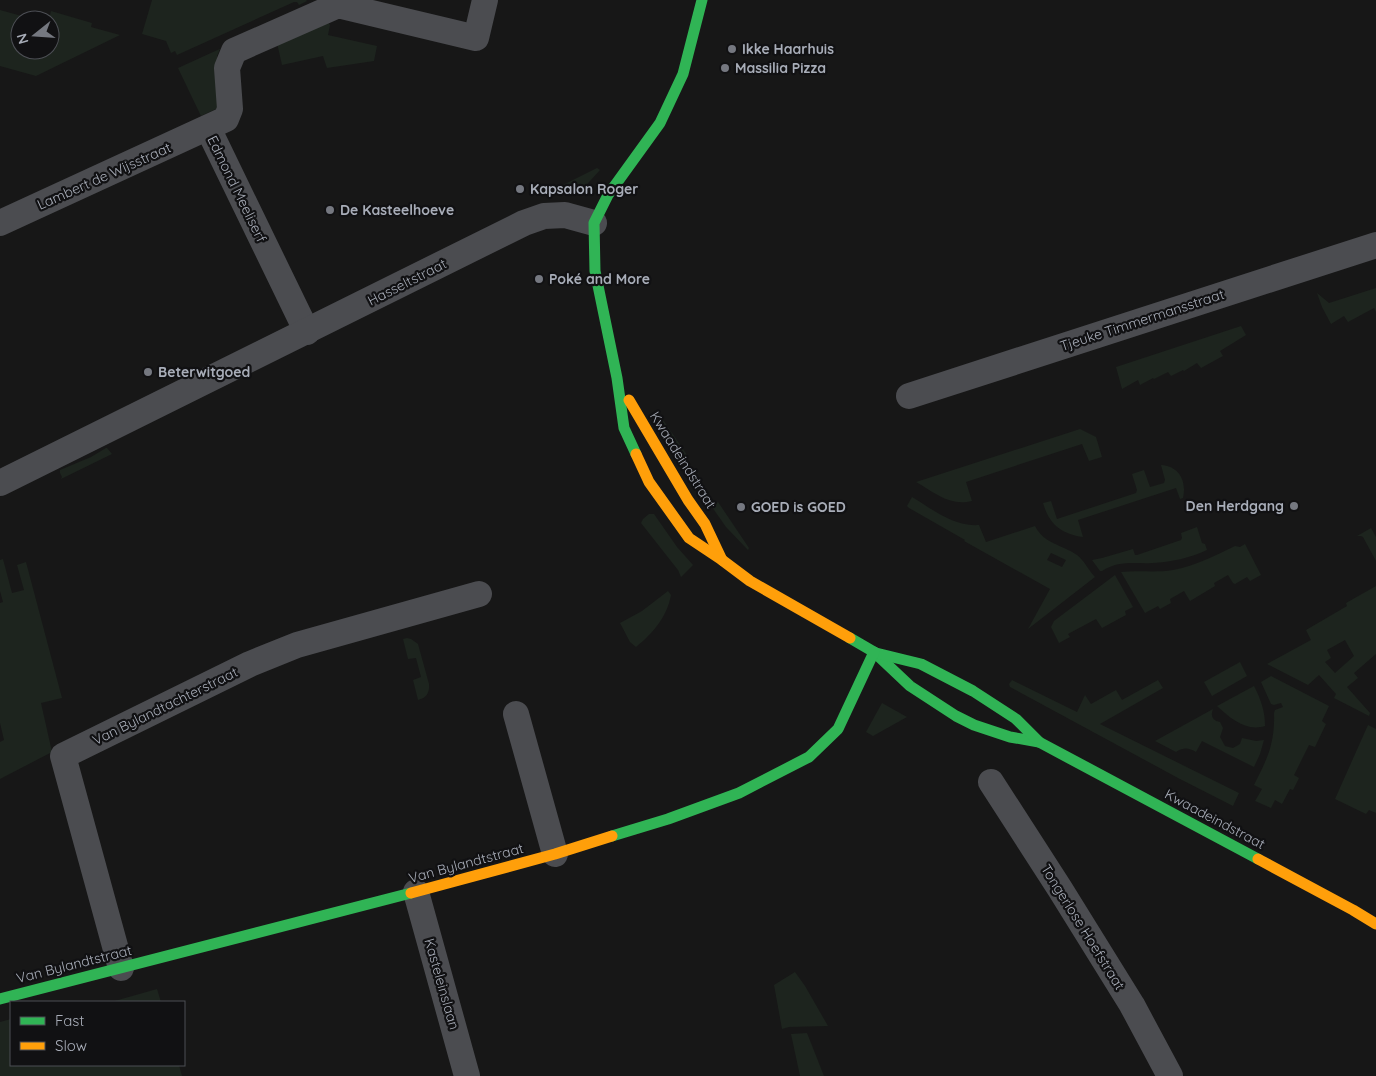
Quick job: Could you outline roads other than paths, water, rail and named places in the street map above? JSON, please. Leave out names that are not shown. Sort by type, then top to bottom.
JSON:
[{"type":"street","name":"Edmond Meeliserf","points":[[307,332],[208,128],[226,119],[230,109],[227,68],[234,51],[338,5],[405,10],[476,38],[485,0]]},
{"type":"street","points":[[594,223],[608,195],[660,123],[683,74],[702,0]]},
{"type":"street","name":"Lambert de Wijsstraat","points":[[0,223],[208,128]]},
{"type":"street","name":"Hasseltstraat","points":[[0,483],[524,223],[544,216],[565,215],[594,223]]},
{"type":"street","name":"Kwaadeindstraat","points":[[594,223],[595,272],[624,428],[649,482],[689,538],[750,581],[874,652],[910,686],[956,716],[974,725],[1010,737],[1039,742]]},
{"type":"street","name":"Tjeuke Timmermansstraat","points":[[909,396],[1376,245]]},
{"type":"street","name":"Kwaadeindstraat","points":[[616,378],[688,500],[705,524],[722,560]]},
{"type":"street","name":"Van Bylandtachterstraat","points":[[121,968],[63,756],[250,664],[307,643],[479,594]]},
{"type":"street","name":"Kwaadeindstraat","points":[[874,652],[921,664],[973,691],[1016,719],[1039,742],[1376,924]]},
{"type":"street","name":"Van Bylandtstraat","points":[[0,999],[416,892],[555,854],[668,820],[739,793],[809,757],[838,729],[874,652]]},
{"type":"street","points":[[516,714],[555,854]]},
{"type":"street","name":"Tongerlose Hoefstraat","points":[[991,782],[1132,1005],[1170,1076]]},
{"type":"street","name":"Kasteleinslaan","points":[[416,892],[467,1076]]},
{"type":"place","name":"Ikke Haarhuis","points":[[732,49]]},
{"type":"place","name":"Massilia Pizza","points":[[725,68]]},
{"type":"place","name":"Kapsalon Roger","points":[[520,189]]},
{"type":"place","name":"De Kasteelhoeve","points":[[330,210]]},
{"type":"place","name":"Poké and More","points":[[539,279]]},
{"type":"place","name":"Beterwitgoed","points":[[148,372]]},
{"type":"place","name":"Den Herdgang","points":[[1294,506]]},
{"type":"place","name":"GOED is GOED","points":[[741,507]]}]
